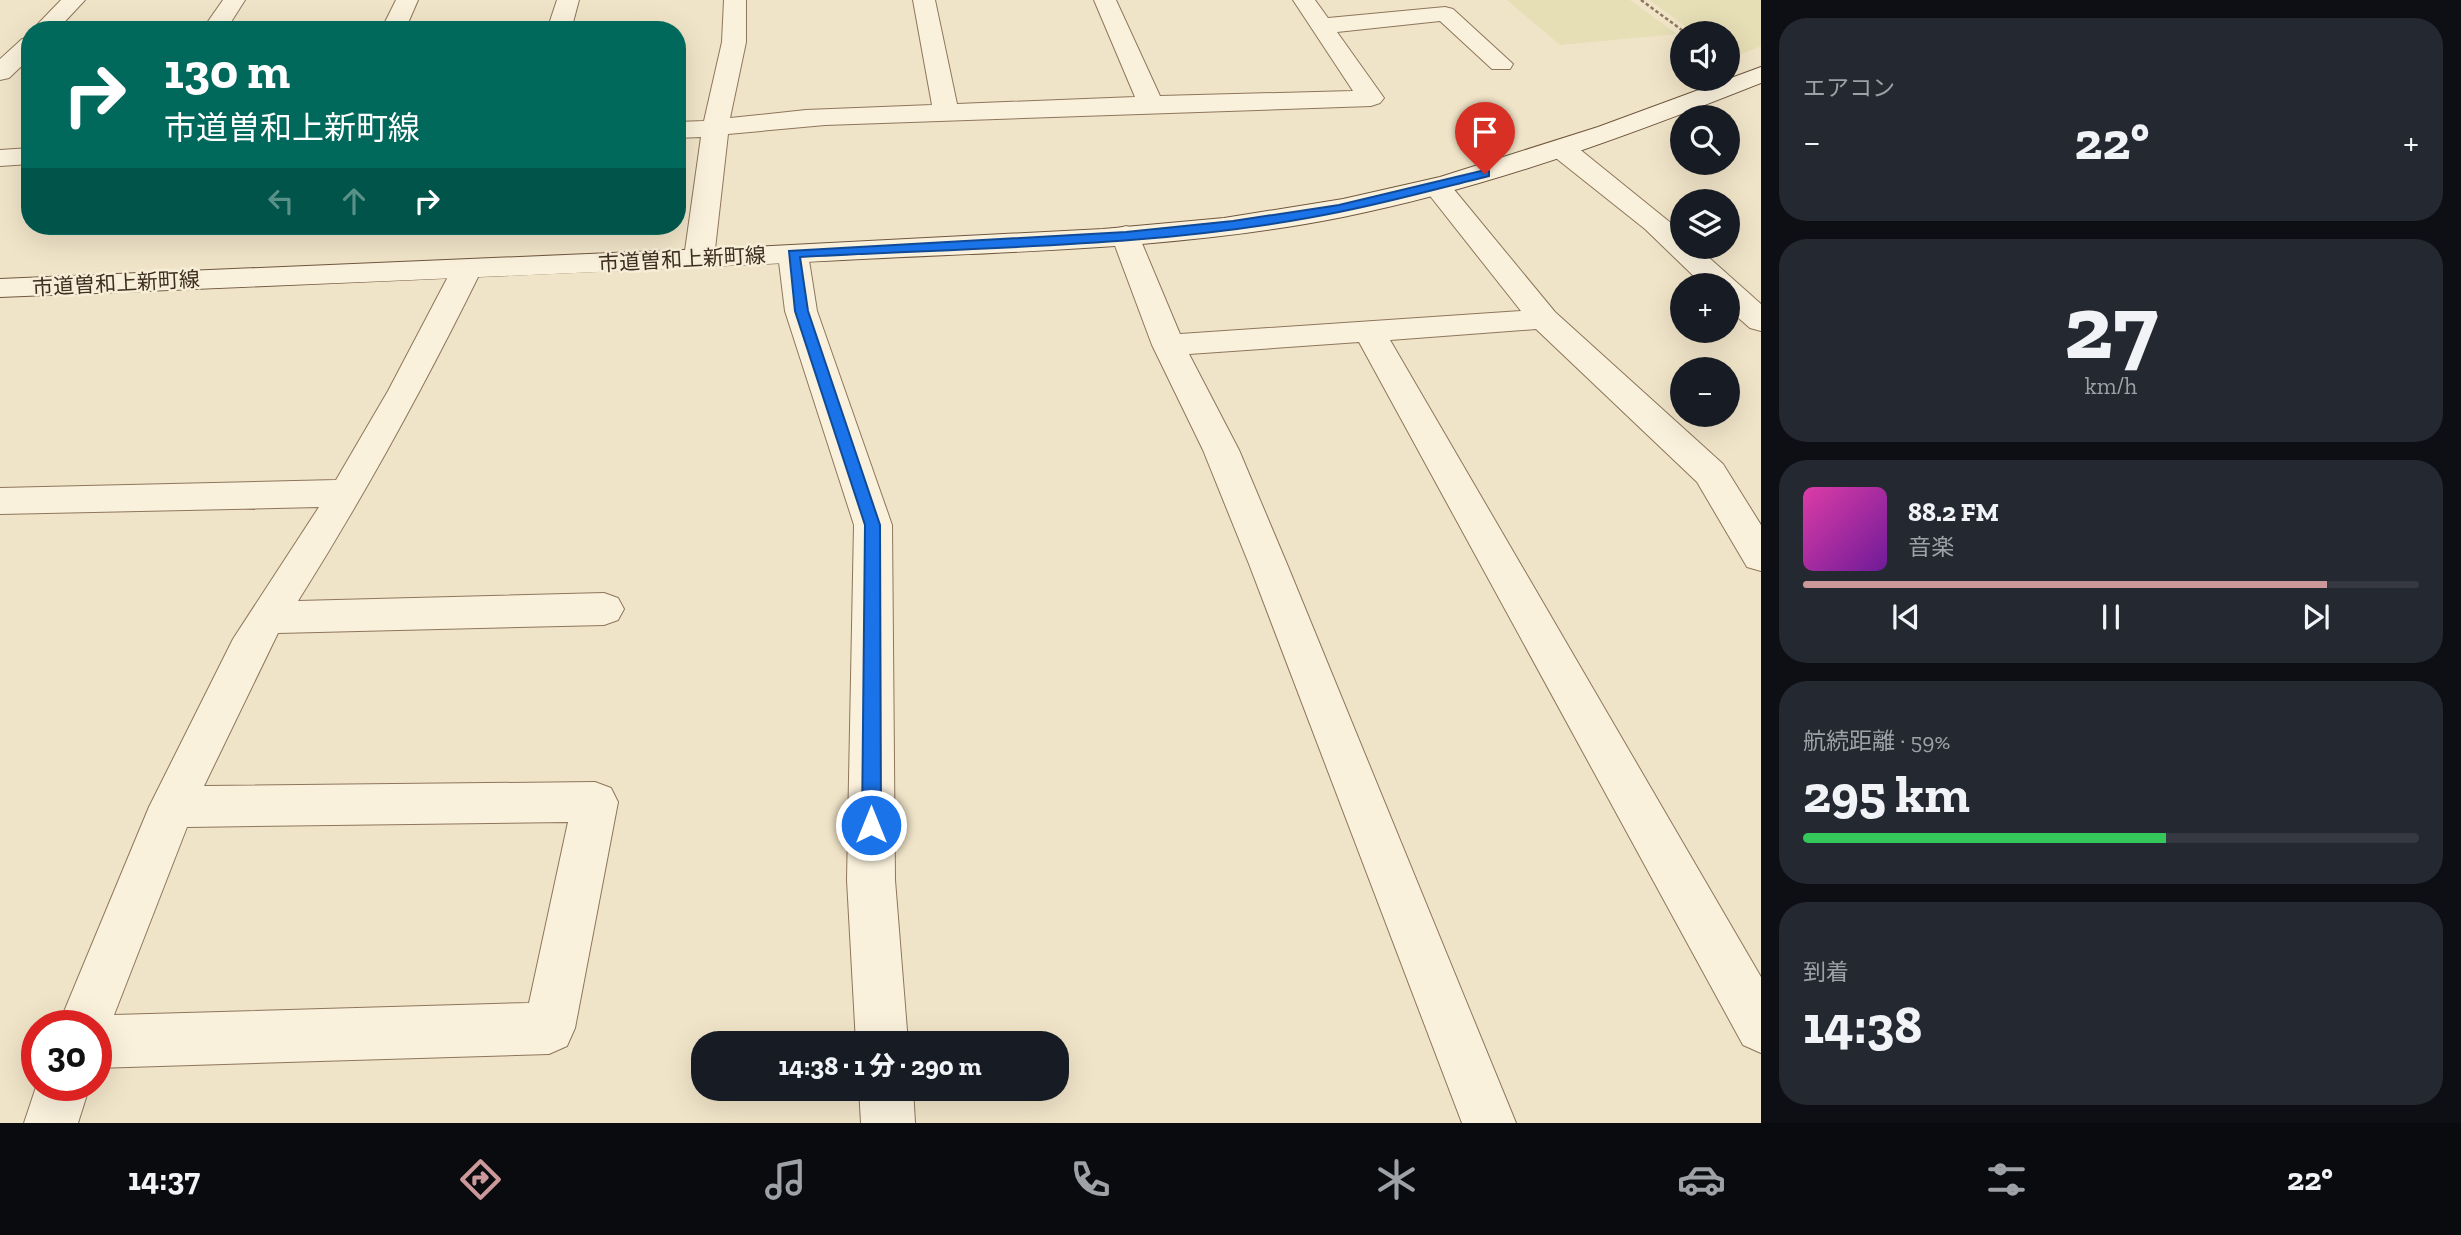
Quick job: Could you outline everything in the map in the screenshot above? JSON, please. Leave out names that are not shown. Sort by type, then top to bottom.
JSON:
[{"type":"street","points":[[53,21],[74,0]]},
{"type":"street","points":[[220,21],[234,0]]},
{"type":"street","points":[[397,21],[407,0]]},
{"type":"street","points":[[562,21],[568,0]]},
{"type":"street","points":[[699,258],[715,129],[734,42],[735,0]]},
{"type":"street","points":[[924,0],[946,111]]},
{"type":"street","points":[[1105,0],[1150,103]]},
{"type":"street","points":[[686,130],[715,129],[786,118],[1150,103],[1371,98],[1304,0]]},
{"type":"street","points":[[1322,26],[1445,14],[1502,64]]},
{"type":"street","points":[[0,73],[21,53]]},
{"type":"street","name":"市道曽和上新町線","points":[[0,288],[793,254],[1126,236],[1233,225],[1339,209],[1437,187],[1562,149],[1759,77]]},
{"type":"street","points":[[1562,149],[1656,223],[1708,273]]},
{"type":"street","points":[[0,158],[21,157]]},
{"type":"street","points":[[1437,187],[1544,318],[1710,473],[1761,557]]},
{"type":"street","points":[[1126,236],[1168,345],[1226,462],[1489,1123]]},
{"type":"street","points":[[793,254],[801,311],[873,525],[871,880],[881,1031]]},
{"type":"street","points":[[90,1010],[172,807],[253,639],[348,493],[405,391],[467,269]]},
{"type":"street","points":[[1740,302],[1761,321]]},
{"type":"street","points":[[1168,345],[1544,318]]},
{"type":"street","points":[[1369,331],[1761,1027]]},
{"type":"street","points":[[0,501],[348,493]]},
{"type":"street","points":[[267,618],[604,609]]},
{"type":"street","points":[[112,1042],[549,1028],[595,802],[172,807]]},
{"type":"street","points":[[51,1123],[58,1101]]},
{"type":"street","points":[[887,1101],[888,1123]]},
{"type":"path","points":[[1641,0],[1670,21]]},
{"type":"shaded area","points":[[1507,0],[1630,0],[1670,29],[1670,35],[1560,45]]},
{"type":"shaded area","points":[[1649,0],[1761,0],[1761,46],[1740,55],[1740,21],[1678,21]]},
{"type":"route","points":[[871,825],[873,525],[801,311],[793,254],[1126,236],[1233,225],[1339,209],[1485,174]]}]
